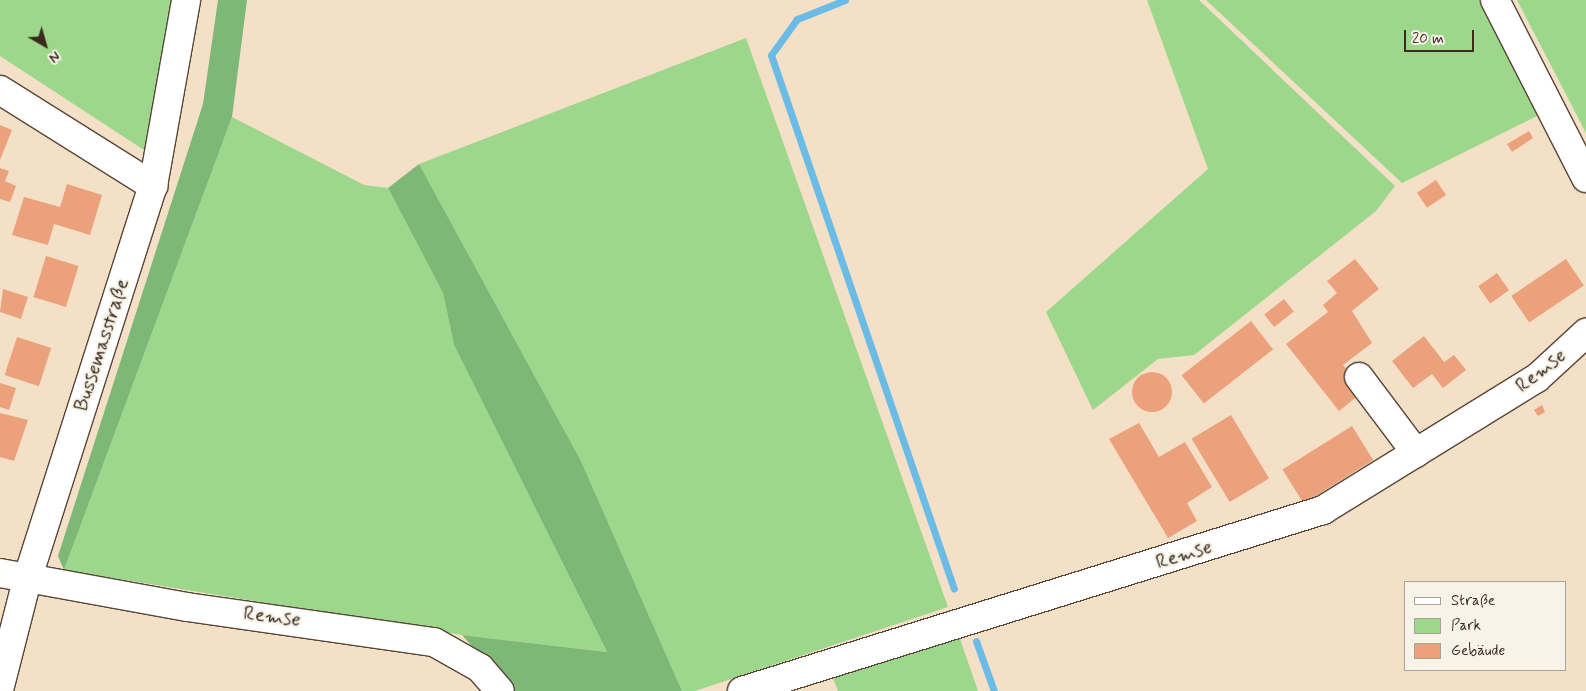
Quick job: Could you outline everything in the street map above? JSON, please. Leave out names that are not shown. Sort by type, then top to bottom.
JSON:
[{"type":"street","name":"Bussemasstraße","points":[[0,686],[27,580],[152,186],[186,0]]},
{"type":"street","points":[[1495,0],[1586,178]]},
{"type":"street","points":[[0,90],[152,186]]},
{"type":"street","name":"Remse","points":[[742,691],[1323,510],[1537,378],[1586,333]]},
{"type":"street","points":[[1359,377],[1416,453]]},
{"type":"street","name":"Remse","points":[[0,573],[27,580],[434,642],[480,668],[500,691]]},
{"type":"green space","points":[[0,0],[174,0],[147,152],[0,56]]},
{"type":"green space","points":[[218,0],[247,0],[232,117],[64,570],[58,556],[203,104]]},
{"type":"green space","points":[[1147,0],[1199,0],[1395,186],[1376,211],[1194,355],[1158,359],[1093,410],[1046,312],[1208,169]]},
{"type":"green space","points":[[1206,0],[1481,0],[1539,115],[1402,183]]},
{"type":"green space","points":[[1517,0],[1586,0],[1586,133]]},
{"type":"green space","points":[[746,38],[948,607],[695,691],[682,691],[581,461],[419,164]]},
{"type":"green space","points":[[232,117],[364,185],[388,188],[443,293],[454,345],[607,652],[462,635],[64,570]]},
{"type":"green space","points":[[419,164],[581,461],[682,691],[512,691],[462,635],[607,652],[454,345],[443,293],[388,188]]},
{"type":"green space","points":[[959,636],[978,691],[838,691],[831,673]]},
{"type":"building","points":[[0,125],[12,130],[0,160]]},
{"type":"building","points":[[1529,131],[1533,138],[1512,152],[1507,144]]},
{"type":"building","points":[[0,168],[9,171],[5,181],[16,186],[10,202],[0,199]]},
{"type":"building","points":[[1436,180],[1446,195],[1427,208],[1417,193]]},
{"type":"building","points":[[67,184],[102,195],[90,235],[54,224],[48,245],[12,235],[24,197],[60,207]]},
{"type":"building","points":[[46,256],[79,266],[66,307],[33,297]]},
{"type":"building","points":[[1355,259],[1379,289],[1352,311],[1372,343],[1343,365],[1364,391],[1339,411],[1286,344],[1328,312],[1323,305],[1337,293],[1327,281]]},
{"type":"building","points":[[1566,259],[1584,286],[1529,322],[1511,296]]},
{"type":"building","points":[[1497,273],[1509,290],[1490,303],[1478,286]]},
{"type":"building","points":[[3,289],[28,297],[21,319],[0,312]]},
{"type":"building","points":[[1284,299],[1294,312],[1274,327],[1264,314]]},
{"type":"building","points":[[1251,321],[1273,349],[1204,404],[1182,375]]},
{"type":"building","points":[[1424,336],[1444,362],[1454,355],[1466,370],[1443,388],[1432,374],[1413,388],[1392,361]]},
{"type":"building","points":[[17,337],[51,348],[39,386],[5,375]]},
{"type":"building","points":[[1152,372],[1166,378],[1172,392],[1166,406],[1152,412],[1138,406],[1132,392],[1138,378]]},
{"type":"building","points":[[0,383],[16,388],[9,410],[0,407]]},
{"type":"building","points":[[1542,405],[1545,412],[1538,416],[1534,410]]},
{"type":"building","points":[[0,413],[28,420],[14,461],[0,457]]},
{"type":"building","points":[[1231,415],[1269,478],[1230,502],[1192,439]]},
{"type":"building","points":[[1139,423],[1159,457],[1185,442],[1212,487],[1187,503],[1197,521],[1168,538],[1109,439]]},
{"type":"building","points":[[1352,426],[1373,460],[1304,503],[1282,469]]},
{"type":"waterway","points":[[845,0],[797,19],[771,55],[954,589]]},
{"type":"waterway","points":[[976,641],[994,691]]}]
